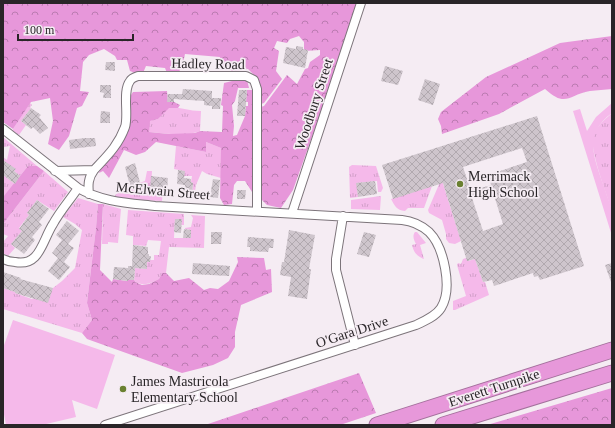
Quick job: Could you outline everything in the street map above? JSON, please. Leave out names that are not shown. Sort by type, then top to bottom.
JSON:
[{"type":"highway","name":"Everett Turnpike","points":[[377,425],[612,350]]},
{"type":"highway","name":"Everett Turnpike","points":[[443,425],[612,373]]},
{"type":"street","name":"Woodbury Street","points":[[292,213],[360,3]]},
{"type":"street","name":"Hadley Road","points":[[88,194],[89,176],[119,142],[126,125],[126,90],[130,81],[138,76],[246,76],[254,80],[258,89],[257,211]]},
{"type":"street","name":"McElwain Street","points":[[3,129],[55,171],[88,194],[125,203],[343,216]]},
{"type":"street","points":[[55,171],[94,170]]},
{"type":"street","points":[[3,259],[6,261],[24,264],[32,261],[42,247],[54,222],[78,188]]},
{"type":"street","points":[[343,216],[336,259],[336,270],[355,345]]},
{"type":"street","name":"O'Gara Drive","points":[[105,425],[416,325],[436,314],[444,302],[447,286],[438,247],[430,233],[414,222],[343,216]]},
{"type":"green space","points":[[3,3],[356,3],[350,30],[293,190],[281,208],[267,205],[257,195],[257,108],[264,106],[287,75],[297,84],[305,69],[308,68],[310,62],[320,55],[320,50],[304,51],[304,42],[299,36],[290,39],[287,43],[277,41],[274,48],[279,51],[276,71],[282,79],[264,103],[261,104],[258,79],[248,69],[233,71],[219,65],[220,57],[185,54],[179,72],[167,73],[165,68],[146,66],[143,73],[135,73],[130,71],[127,60],[117,60],[115,56],[104,49],[89,55],[83,62],[80,91],[89,92],[82,106],[77,108],[69,136],[59,150],[48,144],[53,121],[50,98],[31,102],[13,129],[3,122]]},
{"type":"green space","points":[[612,36],[612,89],[590,91],[563,99],[552,95],[545,89],[499,114],[442,134],[438,119],[441,112],[486,77],[560,43]]},
{"type":"green space","points":[[247,80],[249,88],[238,88],[235,101],[232,105],[234,126],[233,136],[237,135],[245,116],[246,106],[248,106],[248,102],[246,102],[247,90],[255,90],[252,192],[245,181],[237,181],[234,185],[232,204],[224,205],[220,198],[221,148],[206,142],[206,152],[156,142],[145,152],[136,155],[124,150],[109,178],[103,171],[99,173],[102,165],[121,142],[129,98],[133,92],[167,91],[168,102],[174,102],[180,105],[178,108],[169,108],[158,119],[150,121],[149,132],[169,134],[195,133],[200,131],[222,132],[223,106],[221,105],[224,83]]},
{"type":"green space","points":[[30,103],[32,105],[30,107],[31,108],[21,121],[26,125],[19,135],[13,131],[13,129]]},
{"type":"green space","points":[[612,103],[612,113],[602,122],[596,132],[594,152],[611,205],[612,236],[573,111],[580,109],[587,131],[596,117]]},
{"type":"green space","points":[[169,107],[201,111],[200,131],[188,134],[149,132],[149,121],[158,119]]},
{"type":"green space","points":[[612,113],[612,211],[596,163],[593,137],[598,127]]},
{"type":"green space","points":[[3,137],[37,166],[28,166],[20,176],[14,171],[15,169],[3,161],[3,157],[7,160],[10,146],[3,147]]},
{"type":"green space","points":[[206,142],[221,148],[221,178],[202,171],[196,185],[194,198],[192,197],[192,176],[184,176],[184,171],[174,169],[176,146],[206,152]]},
{"type":"green space","points":[[352,165],[376,166],[383,188],[381,192],[378,192],[377,181],[357,183],[358,197],[350,198],[349,167]]},
{"type":"green space","points":[[28,166],[37,166],[44,171],[3,224],[3,197]]},
{"type":"green space","points":[[44,171],[68,192],[54,211],[37,200],[27,213],[29,215],[19,228],[22,231],[11,244],[15,248],[8,256],[3,253],[3,242],[8,236],[3,234],[3,224]]},
{"type":"green space","points":[[147,171],[152,171],[151,189],[163,190],[162,201],[135,200],[116,197],[115,195],[130,186],[145,181]]},
{"type":"green space","points":[[440,174],[461,241],[455,244],[449,243],[446,239],[442,220],[429,213],[428,210],[440,182]]},
{"type":"green space","points":[[3,175],[15,184],[3,197],[4,190]]},
{"type":"green space","points":[[432,186],[424,208],[408,208],[405,211],[400,210],[391,199]]},
{"type":"green space","points":[[381,196],[380,210],[351,209],[351,200]]},
{"type":"green space","points":[[78,198],[98,204],[87,303],[92,320],[82,333],[3,309],[3,288],[32,299],[53,288],[75,268],[82,230],[63,217]]},
{"type":"green space","points":[[98,204],[103,204],[100,270],[112,282],[113,279],[127,281],[134,280],[142,285],[149,284],[159,279],[162,273],[166,273],[174,281],[189,278],[204,290],[210,288],[218,289],[229,281],[238,262],[237,257],[264,258],[266,270],[271,269],[272,292],[241,305],[235,332],[235,347],[228,358],[213,365],[182,373],[87,339],[82,333],[92,320],[87,303]]},
{"type":"green space","points":[[103,204],[121,209],[118,243],[108,242],[108,244],[102,244]]},
{"type":"green space","points":[[128,210],[184,214],[184,225],[181,225],[181,220],[175,219],[174,238],[191,238],[191,230],[185,228],[191,227],[193,218],[191,215],[205,216],[204,248],[169,247],[166,273],[162,273],[159,279],[150,283],[141,284],[134,282],[135,268],[147,269],[147,262],[154,260],[154,255],[159,255],[161,241],[148,240],[146,246],[133,245],[133,236],[126,235]]},
{"type":"green space","points":[[415,232],[417,232],[426,243],[420,245],[424,259],[416,254],[412,245],[416,244],[413,236]]},
{"type":"green space","points":[[466,258],[468,261],[475,259],[489,295],[453,310],[453,301],[466,296],[457,265],[458,263],[461,264],[463,259]]},
{"type":"green space","points":[[13,320],[115,355],[97,409],[72,400],[76,417],[42,425],[6,425],[3,409],[3,348]]},
{"type":"green space","points":[[359,373],[376,413],[340,425],[205,425]]},
{"type":"green space","points":[[612,388],[612,425],[487,425]]},
{"type":"building","points":[[296,46],[303,47],[303,49],[308,50],[305,68],[283,63],[286,47],[296,49]]},
{"type":"building","points":[[106,62],[115,62],[115,71],[105,70]]},
{"type":"building","points":[[385,66],[403,71],[398,85],[381,81]]},
{"type":"building","points":[[425,79],[440,84],[433,105],[418,100]]},
{"type":"building","points":[[100,85],[111,85],[111,98],[103,98],[104,93],[100,92]]},
{"type":"building","points":[[183,89],[212,91],[212,98],[221,98],[220,109],[212,109],[212,106],[204,105],[204,101],[174,99],[174,102],[167,102],[168,94],[182,94]]},
{"type":"building","points":[[239,90],[247,90],[245,116],[237,116]]},
{"type":"building","points":[[31,108],[41,115],[39,117],[48,128],[40,134],[33,127],[31,129],[21,121]]},
{"type":"building","points":[[101,111],[110,112],[110,123],[100,123]]},
{"type":"building","points":[[537,116],[584,266],[540,280],[538,276],[534,277],[533,273],[494,286],[492,280],[483,282],[475,259],[467,261],[443,183],[393,199],[382,165]],"holes":[[[522,148],[527,162],[491,174],[492,177],[489,178],[491,185],[471,191],[463,167]],[[493,192],[503,224],[483,231],[472,198]]]},
{"type":"building","points":[[95,138],[96,146],[70,149],[69,140]]},
{"type":"building","points":[[3,160],[16,169],[14,171],[20,176],[15,184],[3,175]]},
{"type":"building","points":[[135,163],[140,183],[130,186],[125,167]]},
{"type":"building","points":[[178,170],[185,171],[184,178],[191,179],[191,182],[193,183],[192,196],[184,196],[185,185],[177,184]]},
{"type":"building","points":[[151,176],[168,178],[167,189],[150,189]]},
{"type":"building","points":[[213,179],[220,180],[218,198],[210,197]]},
{"type":"building","points":[[375,181],[377,194],[358,197],[356,183]]},
{"type":"building","points":[[237,190],[246,190],[245,199],[237,199]]},
{"type":"building","points":[[37,200],[49,209],[39,222],[42,225],[32,237],[35,240],[24,254],[11,244],[22,231],[19,229],[29,215],[27,213]]},
{"type":"building","points":[[175,219],[182,219],[181,233],[174,232]]},
{"type":"building","points":[[67,221],[79,231],[68,244],[74,248],[64,262],[70,267],[59,280],[48,271],[58,258],[52,253],[62,240],[56,235]]},
{"type":"building","points":[[184,229],[191,230],[191,238],[183,238]]},
{"type":"building","points":[[289,230],[315,235],[309,269],[311,269],[307,299],[288,296],[291,277],[280,275],[282,262],[284,262]]},
{"type":"building","points":[[211,232],[222,232],[221,244],[211,244]]},
{"type":"building","points":[[364,232],[376,235],[369,257],[357,254]]},
{"type":"building","points":[[248,237],[274,239],[273,248],[269,248],[268,252],[250,251],[250,247],[247,247]]},
{"type":"building","points":[[133,245],[148,247],[148,254],[151,256],[150,262],[147,262],[147,269],[135,268],[134,280],[128,281],[113,279],[114,267],[128,268],[128,266],[132,266]]},
{"type":"building","points":[[193,263],[230,266],[229,276],[192,274]]},
{"type":"building","points":[[612,263],[612,282],[611,282],[605,265]]},
{"type":"building","points":[[3,272],[21,278],[20,279],[53,288],[48,303],[3,288]]},
{"type":"place","name":"Merrimack High School","points":[[460,184]]},
{"type":"place","name":"James Mastricola Elementary School","points":[[123,389]]}]
